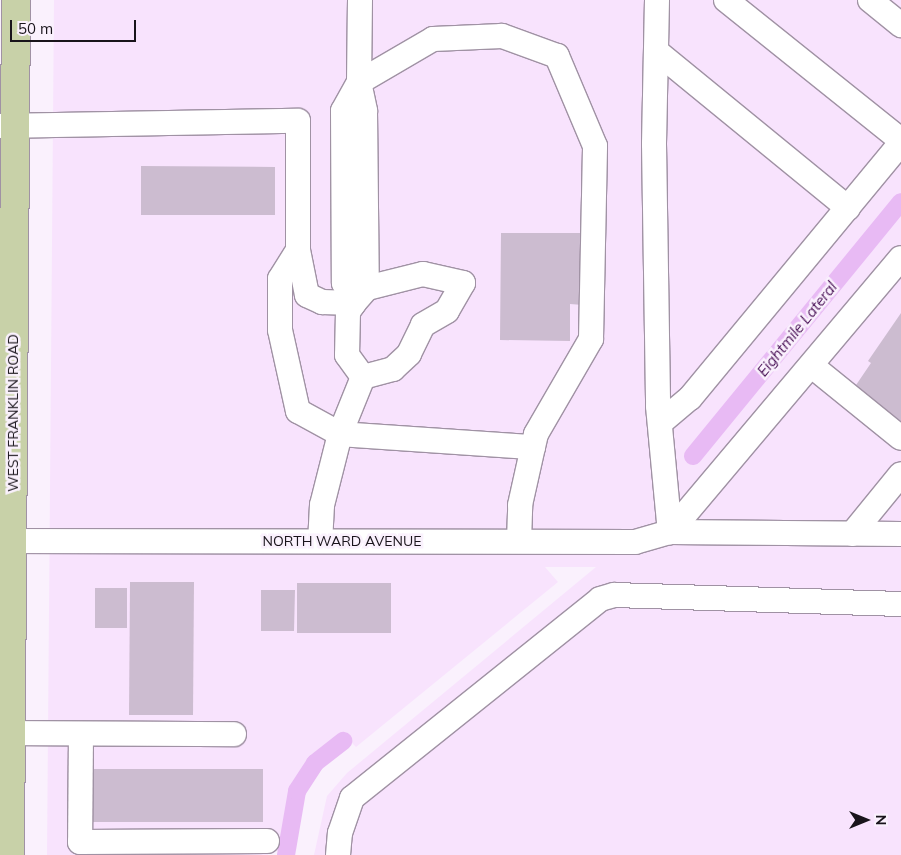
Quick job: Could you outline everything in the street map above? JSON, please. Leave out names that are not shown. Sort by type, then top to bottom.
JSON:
[{"type":"main road","name":"WEST FRANKLIN ROAD","points":[[10,855],[11,733],[6,541],[8,126],[16,0]]},
{"type":"street","points":[[360,0],[359,82],[343,111],[344,282],[360,296]]},
{"type":"street","points":[[657,0],[654,144],[660,422],[670,532]]},
{"type":"street","points":[[660,422],[690,398],[848,208],[901,141],[726,0]]},
{"type":"street","points":[[870,0],[901,25]]},
{"type":"street","points":[[359,82],[433,39],[502,36],[558,56],[596,146],[591,339],[536,434],[520,505],[519,541]]},
{"type":"street","points":[[656,51],[848,208]]},
{"type":"street","points":[[8,126],[298,121],[298,250],[307,295],[322,302],[360,296],[423,274],[463,282],[447,310],[423,326],[409,354],[393,369],[363,377]]},
{"type":"street","points":[[298,250],[280,279],[280,330],[298,411],[340,434],[533,447]]},
{"type":"street","points":[[670,532],[812,366],[901,258]]},
{"type":"street","points":[[360,296],[348,312],[347,355],[363,377]]},
{"type":"street","points":[[812,366],[901,438]]},
{"type":"street","points":[[320,541],[322,505],[340,434],[363,377]]},
{"type":"street","points":[[852,534],[901,474]]},
{"type":"street","name":"NORTH WARD AVENUE","points":[[6,541],[635,542],[670,532],[901,534]]},
{"type":"street","points":[[338,855],[340,833],[352,798],[600,599],[614,595],[901,604]]},
{"type":"street","points":[[11,733],[234,734]]},
{"type":"street","points":[[81,734],[80,842],[267,841]]},
{"type":"shaded area","points":[[54,0],[901,0],[901,855],[314,855],[327,796],[347,773],[596,567],[545,567],[558,582],[356,747],[348,739],[339,738],[300,774],[278,851],[269,852],[268,855],[47,855]]},
{"type":"building","points":[[141,166],[275,167],[275,215],[141,215]]},
{"type":"building","points":[[501,233],[584,233],[583,305],[570,304],[570,341],[500,340]]},
{"type":"building","points":[[901,313],[901,421],[854,388],[871,363],[868,361]]},
{"type":"building","points":[[130,582],[194,582],[193,715],[129,715]]},
{"type":"building","points":[[297,583],[391,583],[391,633],[297,633]]},
{"type":"building","points":[[95,588],[127,588],[127,628],[95,628]]},
{"type":"building","points":[[261,590],[295,590],[294,631],[261,631]]},
{"type":"building","points":[[93,769],[263,769],[263,822],[93,822]]},
{"type":"waterway","name":"Eightmile Lateral","points":[[693,456],[901,202]]},
{"type":"waterway","name":"Eightmile Lateral","points":[[286,855],[297,791],[315,763],[343,741]]}]
